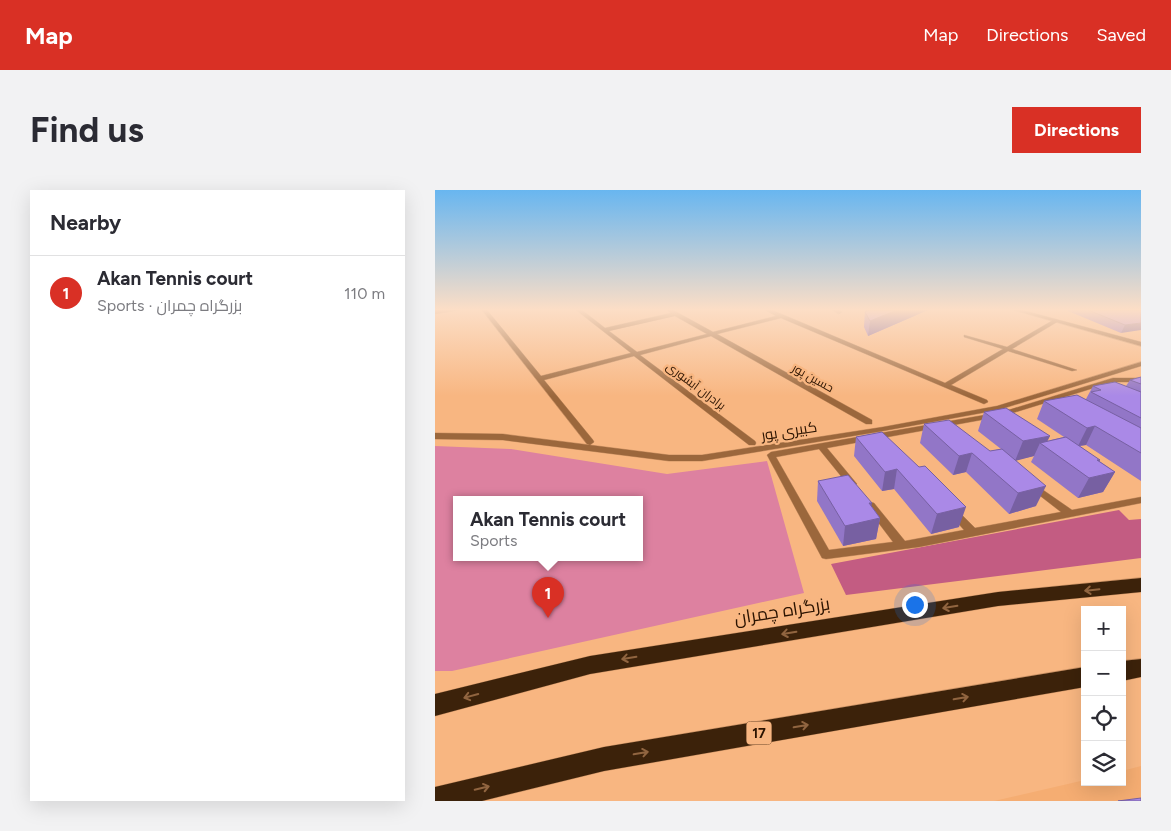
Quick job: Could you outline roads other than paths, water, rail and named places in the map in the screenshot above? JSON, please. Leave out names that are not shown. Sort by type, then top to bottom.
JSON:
[{"type":"highway","name":"بزرگراه چمران","points":[[435,706],[590,665],[998,599],[1141,585]]},
{"type":"highway","points":[[1126,670],[1141,668]]},
{"type":"highway","name":"17","points":[[435,800],[604,759],[1081,678]]},
{"type":"street","points":[[506,339],[590,442]]},
{"type":"street","name":"برادران آبشوری","points":[[615,339],[752,443]]},
{"type":"street","points":[[539,379],[694,339]]},
{"type":"street","name":"حسین پور","points":[[719,339],[869,422]]},
{"type":"street","points":[[834,339],[984,402]]},
{"type":"street","points":[[973,339],[1074,370]]},
{"type":"street","points":[[945,386],[1026,339]]},
{"type":"street","points":[[1120,339],[1141,344]]},
{"type":"street","name":"کبیری پور","points":[[435,436],[509,438],[669,458],[702,458],[883,429],[998,408],[1141,364]]},
{"type":"street","points":[[1141,380],[1113,380],[1092,390],[1057,401],[884,440],[821,446],[771,455],[826,555],[973,533],[1141,500]]},
{"type":"street","points":[[949,424],[964,435]]},
{"type":"street","points":[[821,446],[902,545]]},
{"type":"street","points":[[1025,480],[1071,514]]},
{"type":"street","points":[[947,506],[973,533]]},
{"type":"place","name":"Akan Tennis court","points":[[548,618]]}]
